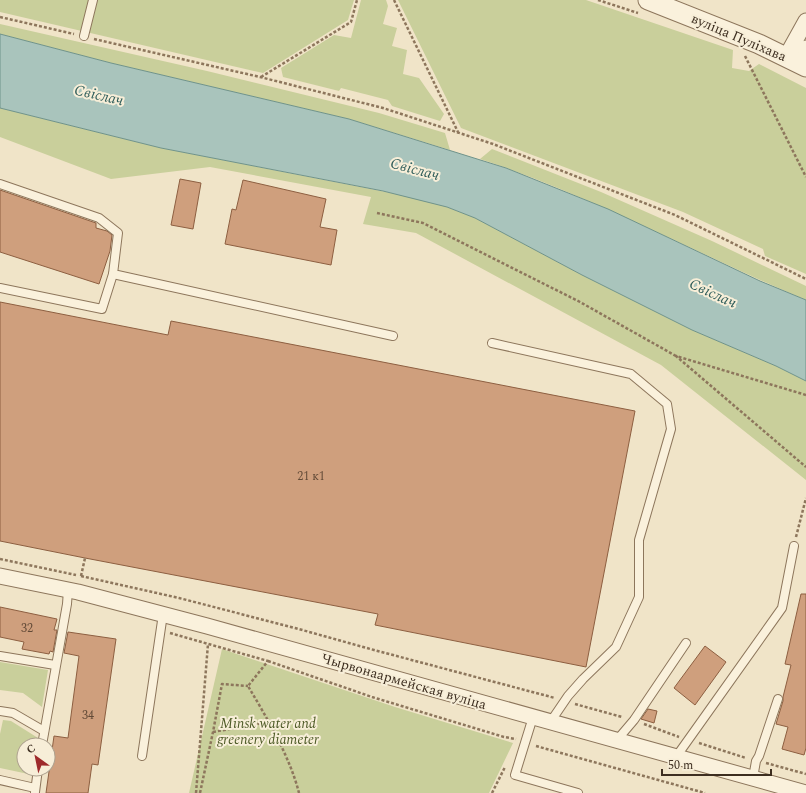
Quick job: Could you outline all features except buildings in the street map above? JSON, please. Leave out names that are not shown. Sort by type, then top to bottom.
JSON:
[{"type":"street","name":"вуліца Пуліхава","points":[[648,0],[799,59]]},
{"type":"street","points":[[799,59],[806,21]]},
{"type":"street","name":"Чырвонаармейская вуліца","points":[[0,576],[68,590],[163,614],[806,793]]},
{"type":"lane","points":[[84,36],[93,0]]},
{"type":"lane","points":[[0,184],[99,218],[118,233],[113,274],[102,309],[0,288]]},
{"type":"lane","points":[[113,274],[393,336]]},
{"type":"lane","points":[[492,344],[631,374],[667,404],[671,429],[640,540],[639,597],[616,647],[583,679],[551,721]]},
{"type":"lane","points":[[676,757],[782,608],[794,546]]},
{"type":"lane","points":[[43,737],[67,604],[68,590]]},
{"type":"lane","points":[[142,756],[163,614]]},
{"type":"lane","points":[[617,740],[634,720],[686,643]]},
{"type":"lane","points":[[0,656],[55,665]]},
{"type":"lane","points":[[753,778],[756,761],[778,699]]},
{"type":"lane","points":[[0,711],[13,713],[44,731]]},
{"type":"lane","points":[[533,717],[515,775],[578,793]]},
{"type":"lane","points":[[0,780],[35,790],[37,777]]},
{"type":"path","points":[[260,77],[351,22],[357,0]]},
{"type":"path","points":[[394,0],[458,133]]},
{"type":"path","points":[[0,17],[260,77],[383,108],[493,144],[675,215],[806,279]]},
{"type":"path","points":[[743,53],[753,69],[806,177]]},
{"type":"path","points":[[377,213],[423,223],[580,302],[676,356],[806,467]]},
{"type":"path","points":[[676,356],[806,395]]},
{"type":"path","points":[[794,546],[806,498]]},
{"type":"path","points":[[0,558],[179,598],[634,720],[687,740]]},
{"type":"path","points":[[196,793],[208,644],[207,626]]},
{"type":"path","points":[[160,630],[268,661],[372,697],[524,743],[705,793]]},
{"type":"path","points":[[248,686],[268,661]]},
{"type":"path","points":[[200,793],[222,684],[248,686]]},
{"type":"path","points":[[248,686],[269,722],[296,780],[299,793]]},
{"type":"path","points":[[213,732],[269,722]]},
{"type":"green space","points":[[0,0],[354,0],[348,20],[263,73],[0,12]]},
{"type":"green space","points":[[361,0],[386,0],[388,6],[383,24],[397,28],[392,46],[407,50],[403,74],[419,78],[444,114],[440,121],[392,106],[388,100],[341,88],[339,91],[283,77],[281,68],[334,35],[351,38]]},
{"type":"green space","points":[[398,0],[586,0],[733,50],[732,68],[749,71],[759,64],[806,88],[806,274],[765,256],[763,249],[683,212],[461,128]]},
{"type":"green space","points":[[0,24],[207,71],[379,113],[445,133],[450,150],[349,119],[111,63],[0,34]]},
{"type":"green space","points":[[0,108],[161,148],[417,198],[447,207],[475,218],[582,275],[692,330],[776,366],[806,381],[806,480],[661,365],[416,233],[363,224],[371,197],[210,167],[111,179],[0,137]]},
{"type":"green space","points":[[492,149],[601,192],[712,241],[806,286],[806,300],[563,190],[480,159]]},
{"type":"green space","name":"Minsk water and greenery diameter","points":[[222,649],[395,707],[513,743],[489,793],[189,793]]},
{"type":"green space","points":[[0,662],[48,670],[42,707],[23,693],[0,690]]},
{"type":"green space","points":[[3,720],[11,721],[36,737],[16,737],[16,771],[0,768],[0,734]]},
{"type":"water","name":"Свіслач","points":[[0,34],[111,63],[349,119],[506,168],[608,209],[760,281],[806,300],[806,381],[776,366],[692,330],[582,275],[475,218],[447,207],[383,191],[161,148],[0,108]]}]
